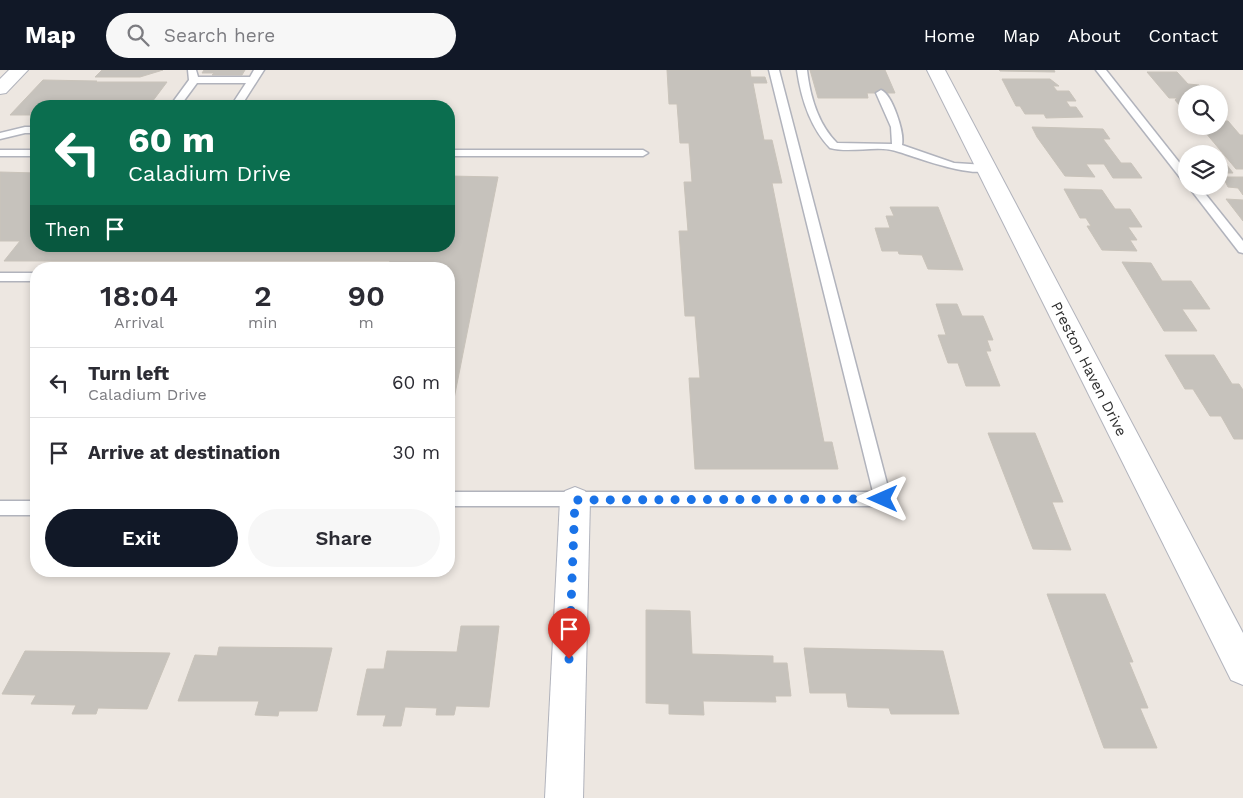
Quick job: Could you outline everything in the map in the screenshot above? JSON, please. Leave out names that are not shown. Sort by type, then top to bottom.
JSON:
[{"type":"street","points":[[0,89],[19,70]]},
{"type":"street","name":"Preston Haven Drive","points":[[936,70],[1243,668]]},
{"type":"street","points":[[564,798],[575,500]]},
{"type":"lane","points":[[240,100],[259,70]]},
{"type":"lane","points":[[455,499],[883,499],[774,70]]},
{"type":"lane","points":[[802,70],[811,106],[826,140],[834,146],[896,147],[953,166],[986,168]]},
{"type":"lane","points":[[1101,70],[1178,168]]},
{"type":"lane","points":[[178,100],[193,75],[253,80]]},
{"type":"lane","points":[[881,93],[895,124],[898,141],[896,147]]},
{"type":"lane","points":[[0,136],[30,130]]},
{"type":"lane","points":[[0,153],[30,153]]},
{"type":"lane","points":[[455,153],[643,153]]},
{"type":"lane","points":[[1200,195],[1243,249]]},
{"type":"lane","points":[[0,277],[30,278]]},
{"type":"lane","points":[[0,508],[30,508]]},
{"type":"building","points":[[102,70],[163,70],[140,77],[95,77]]},
{"type":"building","points":[[204,70],[245,70],[242,75],[212,75],[214,73],[202,73]]},
{"type":"building","points":[[667,70],[750,70],[751,77],[765,77],[767,83],[753,83],[764,140],[772,140],[782,183],[772,183],[824,442],[832,442],[838,469],[695,469],[689,378],[700,378],[695,316],[685,316],[679,231],[688,231],[684,182],[692,182],[689,143],[680,143],[677,104],[669,104]]},
{"type":"building","points":[[810,70],[885,70],[895,93],[867,93],[868,98],[818,98]]},
{"type":"building","points":[[1054,70],[1055,72],[1000,71]]},
{"type":"building","points":[[1147,72],[1177,72],[1188,84],[1199,85],[1178,85],[1178,104],[1175,100],[1177,98],[1169,98]]},
{"type":"building","points":[[1002,79],[1050,79],[1059,86],[1053,86],[1057,91],[1069,91],[1076,101],[1066,101],[1070,107],[1076,107],[1083,117],[1046,118],[1044,114],[1025,114],[1020,106],[1016,106]]},
{"type":"building","points":[[43,80],[167,82],[154,100],[30,100],[30,115],[10,115]]},
{"type":"building","points":[[1228,121],[1240,135],[1243,135],[1243,169],[1236,169],[1228,159],[1228,145],[1216,145],[1208,135],[1228,135]]},
{"type":"building","points":[[1032,127],[1103,129],[1110,139],[1103,139],[1121,163],[1131,163],[1142,178],[1113,178],[1104,164],[1086,164],[1095,177],[1065,176]]},
{"type":"building","points":[[1228,166],[1233,173],[1228,173]]},
{"type":"building","points":[[0,172],[30,173],[30,252],[455,252],[455,176],[498,177],[455,394],[455,262],[4,261],[20,241],[0,241]]},
{"type":"building","points":[[1228,177],[1243,177],[1243,195],[1238,188],[1228,187]]},
{"type":"building","points":[[1064,189],[1102,190],[1115,209],[1130,209],[1142,227],[1128,227],[1137,240],[1130,240],[1137,251],[1102,250],[1087,226],[1091,226],[1086,218],[1080,218]]},
{"type":"building","points":[[1226,199],[1243,200],[1243,221]]},
{"type":"building","points":[[890,207],[938,207],[963,270],[928,269],[922,255],[899,254],[898,251],[882,251],[875,228],[890,228],[886,216],[894,216]]},
{"type":"building","points":[[1122,262],[1151,263],[1162,281],[1191,281],[1210,309],[1182,309],[1197,331],[1164,331]]},
{"type":"building","points":[[936,304],[957,304],[962,316],[983,316],[993,340],[987,340],[991,351],[986,351],[1000,386],[966,386],[958,363],[948,363],[938,335],[946,335]]},
{"type":"building","points":[[1165,355],[1214,355],[1232,384],[1239,384],[1243,390],[1243,439],[1234,439],[1221,416],[1210,416],[1193,389],[1185,389]]},
{"type":"building","points":[[988,433],[1035,433],[1063,502],[1052,502],[1071,550],[1033,549]]},
{"type":"building","points":[[1047,594],[1105,594],[1133,662],[1129,662],[1148,708],[1140,708],[1157,748],[1104,748]]},
{"type":"building","points":[[646,610],[690,611],[692,654],[773,656],[773,663],[787,663],[791,696],[775,696],[776,702],[703,701],[704,715],[669,714],[669,704],[646,703]]},
{"type":"building","points":[[461,626],[499,626],[489,707],[456,706],[454,715],[436,715],[437,708],[405,707],[401,726],[383,726],[386,715],[357,715],[367,669],[384,669],[387,651],[457,652]]},
{"type":"building","points":[[219,647],[332,648],[317,711],[279,711],[278,716],[255,715],[259,701],[178,701],[195,655],[217,656]]},
{"type":"building","points":[[804,648],[943,651],[959,714],[891,714],[889,708],[848,707],[846,693],[810,693]]},
{"type":"building","points":[[25,651],[170,653],[147,709],[98,708],[96,714],[72,714],[76,705],[31,704],[36,695],[2,694]]},
{"type":"route","points":[[569,659],[575,500],[883,499]]}]
